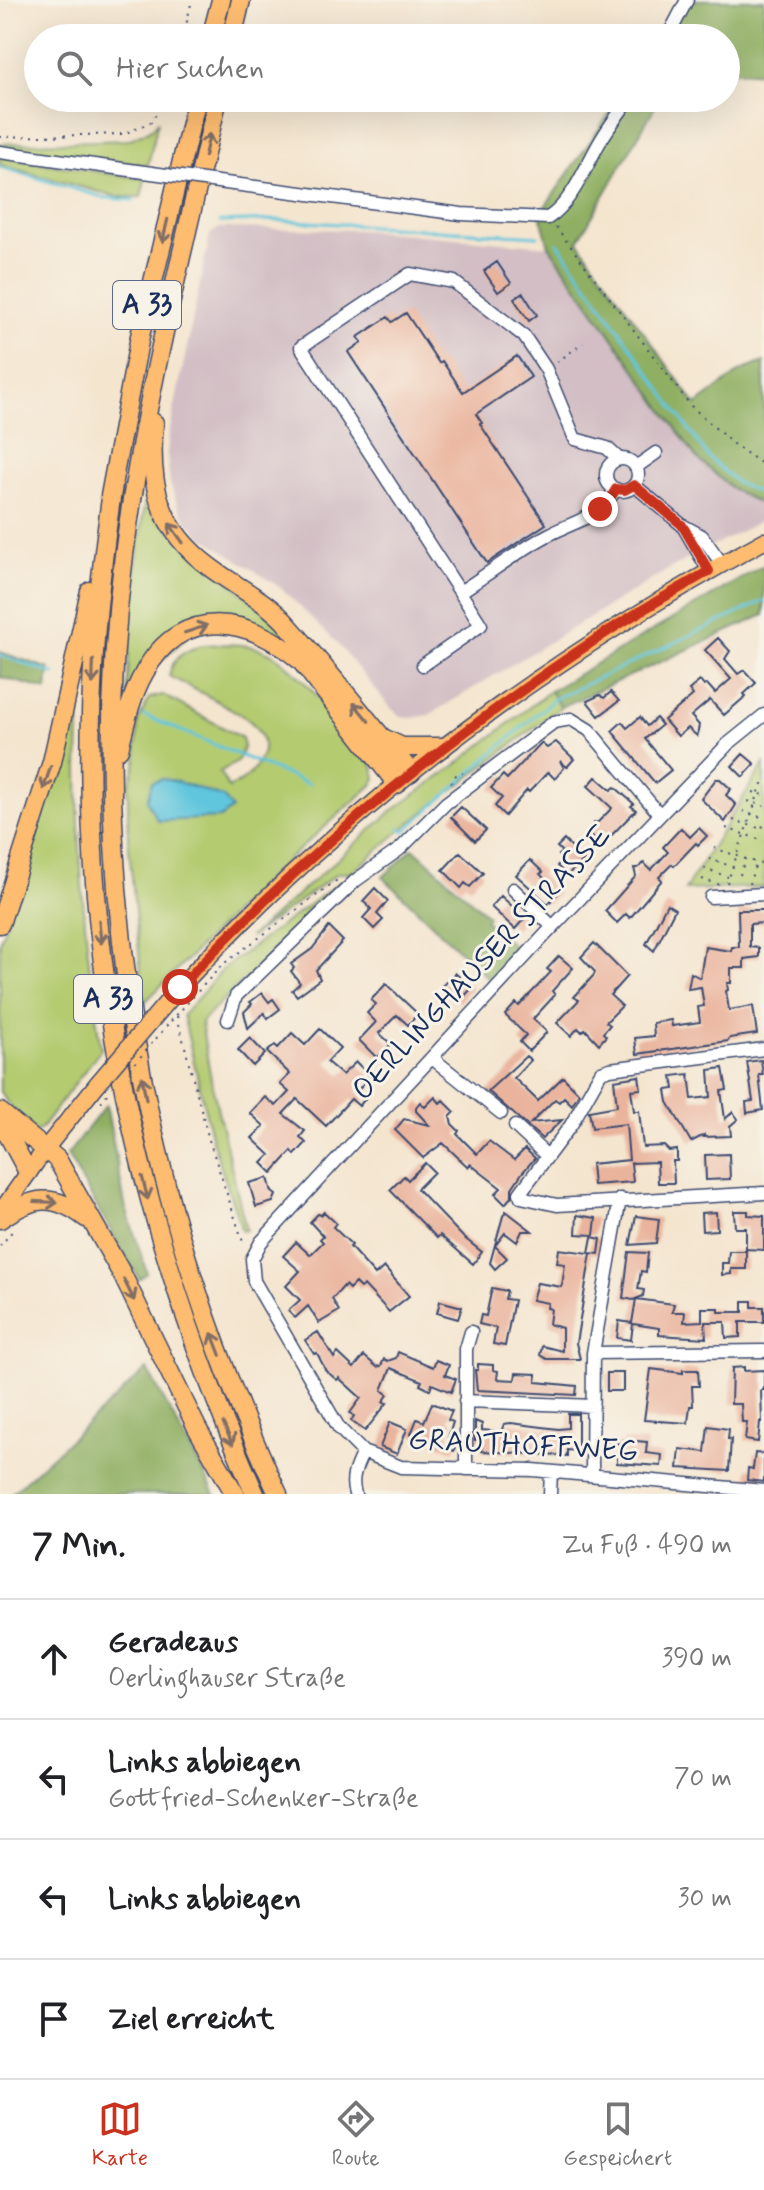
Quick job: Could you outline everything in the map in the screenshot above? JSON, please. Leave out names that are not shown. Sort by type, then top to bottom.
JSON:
[{"type":"highway","points":[[215,24],[221,0]]},
{"type":"highway","points":[[235,24],[241,0]]},
{"type":"highway","name":"A 33","points":[[194,112],[140,336],[113,484],[94,652],[91,741],[95,870],[110,1018],[149,1205],[185,1321],[221,1418],[255,1494]]},
{"type":"highway","name":"A 33","points":[[215,112],[139,450],[123,559],[115,651],[112,788],[121,931],[131,1013],[149,1113],[168,1191],[205,1314],[241,1410],[278,1494]]},
{"type":"highway","points":[[164,330],[152,462],[156,495],[168,523],[184,545],[210,567],[282,619],[382,738],[404,778]]},
{"type":"highway","points":[[0,924],[52,762],[113,484]]},
{"type":"highway","points":[[112,788],[134,692],[145,670],[176,637],[197,626],[219,624],[241,626],[283,645],[301,661],[404,778]]},
{"type":"highway","points":[[382,738],[402,747],[443,747]]},
{"type":"highway","points":[[0,1112],[57,1159],[122,1274],[197,1428],[235,1494]]},
{"type":"highway","points":[[0,1112],[6,1131],[28,1172]]},
{"type":"highway","points":[[0,1216],[34,1200],[45,1200],[72,1207],[91,1222]]},
{"type":"main road","points":[[0,1216],[46,1148],[104,1087],[180,987],[261,903],[443,747],[606,633],[764,541]]},
{"type":"street","points":[[674,24],[687,0]]},
{"type":"street","points":[[0,152],[461,214],[548,218],[564,204],[620,112]]},
{"type":"street","points":[[423,665],[481,625],[301,347],[410,274],[454,282],[524,336],[546,369],[575,439],[607,448],[619,459]]},
{"type":"street","points":[[636,467],[656,453]]},
{"type":"street","points":[[619,459],[629,460],[636,467],[638,476],[634,485],[625,490],[616,489],[608,483],[606,473],[610,464],[619,459]]},
{"type":"street","points":[[634,485],[682,525],[715,568]]},
{"type":"street","points":[[460,592],[552,533],[573,526],[600,509],[616,489]]},
{"type":"street","name":"OERLINGHAUSER STRASSE","points":[[252,1259],[261,1242],[553,927],[728,744],[764,715]]},
{"type":"street","points":[[228,1020],[236,996],[355,881],[400,849],[446,803],[554,722],[571,719],[589,730],[660,815]]},
{"type":"street","points":[[513,889],[553,927]]},
{"type":"street","points":[[711,897],[764,894]]},
{"type":"street","points":[[764,1049],[601,1072],[571,1125],[522,1187],[521,1197],[557,1205],[764,1193]]},
{"type":"street","points":[[432,1058],[501,1113]]},
{"type":"street","points":[[515,1126],[547,1156]]},
{"type":"street","points":[[592,1474],[593,1353],[620,1199]]},
{"type":"street","name":"GRAUTHOFFWEG","points":[[252,1259],[254,1281],[339,1428],[363,1452],[401,1467],[592,1474],[764,1491]]},
{"type":"street","points":[[466,1469],[466,1349],[471,1332]]},
{"type":"street","points":[[593,1353],[764,1351]]},
{"type":"street","points":[[465,1401],[593,1406]]},
{"type":"street","points":[[355,1494],[352,1484],[354,1471],[363,1452]]},
{"type":"street","points":[[550,1494],[551,1472]]},
{"type":"path","points":[[186,24],[192,0]]},
{"type":"path","points":[[0,137],[124,134],[151,122],[157,112]]},
{"type":"path","points":[[548,218],[567,238],[691,406],[733,444],[764,465]]},
{"type":"path","points":[[546,369],[583,343]]},
{"type":"path","points":[[453,786],[452,779],[463,773]]},
{"type":"path","points":[[702,879],[725,887],[764,778]]},
{"type":"path","points":[[753,792],[764,795]]},
{"type":"path","points":[[748,801],[764,806]]},
{"type":"path","points":[[733,820],[762,829],[764,820],[743,811]]},
{"type":"path","points":[[726,828],[764,841]]},
{"type":"path","points":[[714,848],[764,865]]},
{"type":"path","points":[[740,875],[745,858]]},
{"type":"path","points":[[709,859],[732,867]]},
{"type":"path","points":[[749,885],[756,862]]},
{"type":"path","points":[[704,868],[729,877]]},
{"type":"path","points":[[131,1067],[222,965],[341,877]]},
{"type":"path","points":[[177,1016],[227,1202],[252,1259]]},
{"type":"path","points":[[101,1102],[104,1087]]},
{"type":"shaded area","points":[[219,228],[360,230],[549,246],[696,457],[732,489],[764,506],[764,519],[671,568],[429,715],[401,717],[336,642],[281,588],[200,535],[178,506],[170,483],[169,435],[210,234]]},
{"type":"green space","points":[[680,0],[764,0],[764,73],[740,71],[740,24],[666,24]]},
{"type":"green space","points":[[610,112],[652,112],[578,241],[696,405],[741,371],[764,362],[764,506],[732,489],[696,457],[549,246],[540,214]]},
{"type":"green space","points":[[158,121],[148,165],[0,147],[0,144],[128,140],[152,129]]},
{"type":"green space","points":[[0,157],[145,179],[141,197],[118,197],[0,165]]},
{"type":"green space","points":[[147,486],[159,520],[277,623],[298,652],[204,621],[127,693],[133,588]]},
{"type":"green space","points":[[764,565],[764,615],[561,707],[550,691]]},
{"type":"green space","points":[[202,645],[254,647],[282,661],[338,720],[372,763],[376,778],[372,785],[275,871],[144,1003],[128,837],[128,787],[136,763],[138,722],[149,698],[163,695],[242,738],[244,747],[237,762],[220,772],[228,788],[251,773],[263,749],[259,732],[247,719],[169,676],[180,656]]},
{"type":"green space","points":[[0,652],[49,669],[47,690],[0,677]]},
{"type":"green space","points":[[550,691],[561,707],[402,829],[351,873],[338,873],[250,937],[392,811]]},
{"type":"green space","points":[[75,696],[80,697],[78,785],[81,873],[101,1049],[40,1130],[35,1131],[19,1119],[0,1092],[0,942],[41,818]]},
{"type":"green space","points":[[764,764],[764,887],[685,890]]},
{"type":"green space","points":[[413,848],[488,916],[485,920],[520,952],[492,982],[383,877]]},
{"type":"green space","points":[[340,882],[342,885],[201,1022],[212,1085],[246,1230],[242,1231],[212,1140],[183,1015],[224,968]]},
{"type":"green space","points":[[106,1105],[125,1205],[147,1273],[139,1279],[67,1155]]},
{"type":"green space","points":[[147,1369],[215,1494],[11,1494]]},
{"type":"water","points":[[162,779],[223,797],[232,809],[220,818],[158,821],[147,801],[152,782]]},
{"type":"building","points":[[497,262],[511,283],[498,292],[484,271]]},
{"type":"building","points":[[523,293],[537,315],[529,321],[514,299]]},
{"type":"building","points":[[406,313],[439,363],[442,361],[463,392],[517,356],[531,377],[476,414],[546,524],[487,563],[348,352],[362,342],[358,337],[388,317],[392,322]]},
{"type":"building","points":[[718,638],[730,651],[725,659],[738,674],[744,670],[756,683],[724,715],[710,700],[691,716],[699,725],[697,736],[688,728],[678,736],[664,720],[693,695],[689,690],[700,681],[715,693],[731,679],[705,650]]},
{"type":"building","points":[[611,692],[619,701],[599,716],[587,701],[600,695],[604,698]]},
{"type":"building","points":[[640,717],[647,726],[656,718],[662,725],[645,739],[671,770],[655,783],[612,731],[622,722],[627,728]]},
{"type":"building","points":[[556,742],[574,759],[567,767],[560,761],[564,768],[555,779],[548,772],[529,792],[527,790],[505,816],[495,806],[502,798],[491,788],[503,775],[507,779],[541,743],[547,748]]},
{"type":"building","points":[[743,754],[755,764],[743,777],[732,766]]},
{"type":"building","points":[[596,777],[611,790],[615,787],[634,804],[631,806],[636,810],[601,846],[588,833],[594,823],[612,808],[588,786]]},
{"type":"building","points":[[716,779],[731,789],[726,795],[736,805],[725,822],[701,799]]},
{"type":"building","points":[[461,807],[486,830],[475,841],[451,817]]},
{"type":"building","points":[[681,828],[690,837],[699,828],[707,836],[659,877],[662,880],[630,918],[626,914],[617,923],[605,911],[636,876],[634,868],[644,863],[651,870],[668,852],[663,847]]},
{"type":"building","points":[[564,840],[584,860],[567,875],[557,866],[563,860],[558,855],[562,852],[557,847]]},
{"type":"building","points":[[460,852],[483,873],[470,887],[465,883],[461,888],[443,870]]},
{"type":"building","points":[[530,860],[558,893],[548,904],[516,875]]},
{"type":"building","points":[[375,888],[388,901],[377,914],[383,920],[374,929],[363,918],[371,909],[363,901]]},
{"type":"building","points":[[501,896],[525,918],[515,929],[491,907]]},
{"type":"building","points":[[667,904],[675,909],[654,951],[646,944]]},
{"type":"building","points":[[738,910],[764,910],[764,923],[750,924],[750,947],[759,948],[759,957],[744,959],[744,968],[731,968],[731,983],[727,983],[726,991],[729,1010],[753,1006],[757,1034],[637,1054],[635,1038],[654,1036],[653,1023],[671,1020],[672,1026],[700,1022],[698,1007],[704,1006],[701,987],[688,989],[691,973],[700,978],[705,947],[731,951],[732,947],[739,947]]},
{"type":"building","points":[[329,927],[343,941],[316,970],[320,979],[297,996],[292,990],[300,983],[291,971],[294,968],[291,964],[312,949]]},
{"type":"building","points":[[594,943],[627,976],[610,995],[622,1006],[606,1022],[610,1025],[599,1044],[585,1029],[582,1032],[578,1028],[571,1036],[557,1023],[579,1000],[574,997],[594,975],[595,972],[581,957]]},
{"type":"building","points":[[559,956],[573,968],[552,991],[555,995],[533,1019],[547,1032],[529,1051],[520,1042],[526,1035],[505,1015],[516,1003],[519,1006],[551,972],[547,969]]},
{"type":"building","points":[[455,973],[472,988],[459,1002],[442,986]]},
{"type":"building","points":[[386,984],[418,1014],[408,1025],[397,1015],[379,1033],[391,1044],[377,1058],[359,1040],[376,1022],[367,1013],[376,1004],[371,1000]]},
{"type":"building","points":[[262,993],[269,1002],[273,999],[280,1009],[268,1018],[264,1013],[248,1028],[244,1012],[252,1004],[250,1002]]},
{"type":"building","points":[[320,1029],[340,1048],[327,1062],[342,1075],[356,1062],[370,1076],[357,1091],[365,1099],[359,1106],[351,1099],[326,1126],[297,1099],[283,1114],[305,1131],[300,1137],[306,1143],[295,1155],[292,1151],[272,1173],[262,1163],[270,1155],[252,1138],[264,1126],[250,1113],[265,1097],[276,1106],[289,1092],[280,1084],[290,1074],[267,1052],[275,1045],[278,1048],[292,1033],[305,1045]]},
{"type":"building","points":[[250,1038],[265,1054],[253,1066],[238,1050]]},
{"type":"building","points":[[526,1056],[531,1060],[514,1078],[538,1101],[563,1077],[579,1093],[572,1105],[564,1097],[559,1102],[555,1099],[531,1123],[562,1120],[542,1139],[488,1091]]},
{"type":"building","points":[[761,1060],[763,1075],[759,1075],[763,1110],[747,1113],[746,1102],[753,1101],[747,1062]]},
{"type":"building","points":[[723,1068],[727,1090],[721,1091],[725,1119],[733,1112],[738,1119],[730,1126],[731,1136],[704,1135],[691,1142],[668,1102],[666,1090],[674,1089],[672,1076],[689,1074],[692,1099],[711,1097],[709,1070]]},
{"type":"building","points":[[639,1076],[641,1089],[631,1090],[634,1111],[639,1111],[643,1147],[664,1146],[669,1151],[677,1150],[677,1161],[673,1161],[674,1183],[658,1183],[657,1162],[631,1163],[633,1182],[593,1185],[591,1164],[629,1160],[626,1124],[592,1128],[589,1111],[617,1106],[614,1080]]},
{"type":"building","points":[[435,1097],[455,1112],[450,1117],[459,1131],[457,1134],[477,1154],[489,1141],[514,1160],[525,1149],[535,1158],[512,1188],[512,1196],[505,1204],[495,1194],[501,1188],[470,1164],[468,1167],[443,1143],[423,1158],[395,1130],[404,1119],[429,1125],[416,1107],[420,1102],[425,1107]]},
{"type":"building","points":[[729,1154],[730,1179],[706,1180],[705,1155]]},
{"type":"building","points":[[425,1163],[434,1172],[417,1189],[463,1237],[482,1252],[473,1264],[440,1235],[437,1238],[390,1190],[404,1176],[408,1180]]},
{"type":"building","points":[[268,1178],[276,1195],[273,1202],[256,1207],[249,1183]]},
{"type":"building","points":[[506,1211],[532,1231],[522,1231],[517,1242],[505,1233],[495,1246],[507,1258],[495,1269],[490,1263],[503,1216]]},
{"type":"building","points":[[734,1211],[764,1216],[764,1250],[746,1249],[746,1228],[735,1228]]},
{"type":"building","points":[[324,1212],[336,1223],[333,1227],[352,1245],[350,1247],[375,1275],[384,1267],[409,1296],[389,1312],[364,1285],[360,1288],[355,1283],[349,1289],[345,1285],[332,1299],[339,1311],[319,1323],[308,1306],[295,1318],[288,1311],[300,1300],[286,1286],[300,1271],[283,1256],[296,1242],[310,1255],[323,1242],[320,1239],[323,1236],[310,1222]]},
{"type":"building","points":[[716,1212],[717,1230],[702,1231],[701,1213]]},
{"type":"building","points":[[577,1215],[596,1218],[594,1235],[576,1234]]},
{"type":"building","points":[[636,1216],[659,1219],[656,1243],[630,1245]]},
{"type":"building","points":[[592,1237],[601,1239],[599,1254],[591,1253],[576,1343],[580,1359],[547,1359],[540,1355],[542,1346],[562,1351],[562,1328],[549,1324],[551,1309],[547,1308],[548,1303],[532,1300],[537,1283],[562,1287],[565,1264],[557,1263],[559,1249],[589,1253]]},
{"type":"building","points":[[729,1251],[746,1251],[746,1269],[731,1269],[731,1274],[722,1275],[722,1263],[728,1263]]},
{"type":"building","points":[[629,1252],[648,1253],[646,1272],[641,1271],[638,1289],[644,1290],[643,1296],[633,1300],[623,1298]]},
{"type":"building","points":[[492,1288],[507,1291],[505,1299],[514,1300],[505,1346],[493,1344],[496,1328],[479,1324],[481,1315],[486,1316]]},
{"type":"building","points":[[636,1299],[674,1304],[672,1312],[685,1312],[684,1322],[702,1321],[702,1308],[743,1312],[743,1301],[752,1301],[752,1307],[764,1307],[764,1322],[740,1322],[740,1337],[726,1338],[725,1322],[705,1322],[706,1338],[659,1335],[659,1328],[633,1324],[631,1340],[617,1338],[619,1321],[632,1323]]},
{"type":"building","points":[[440,1301],[462,1307],[458,1319],[437,1313]]},
{"type":"building","points":[[318,1332],[334,1358],[338,1353],[354,1368],[364,1356],[377,1367],[384,1359],[396,1358],[398,1352],[433,1367],[436,1360],[449,1365],[445,1375],[456,1379],[451,1392],[432,1384],[430,1390],[420,1385],[422,1381],[391,1368],[382,1390],[388,1395],[383,1402],[387,1403],[365,1431],[351,1421],[354,1416],[350,1413],[361,1398],[326,1371],[317,1353],[314,1354],[305,1340]]},
{"type":"building","points":[[478,1364],[493,1365],[493,1370],[498,1371],[497,1379],[515,1380],[516,1373],[536,1374],[536,1382],[577,1386],[576,1395],[477,1390],[475,1370],[478,1370]]},
{"type":"building","points":[[744,1367],[744,1371],[764,1370],[758,1442],[745,1440],[747,1422],[742,1422],[741,1404],[731,1404],[732,1368]]},
{"type":"building","points":[[651,1369],[683,1373],[683,1370],[698,1370],[699,1386],[692,1386],[693,1406],[690,1406],[688,1423],[644,1420]]},
{"type":"building","points":[[607,1373],[623,1373],[623,1391],[607,1391]]},
{"type":"building","points":[[432,1403],[452,1411],[448,1420],[453,1422],[448,1438],[457,1442],[454,1451],[411,1434],[417,1419],[424,1422]]},
{"type":"building","points":[[568,1414],[578,1414],[578,1451],[567,1450],[567,1456],[482,1451],[482,1440],[475,1440],[475,1421],[482,1424],[482,1430],[501,1432],[504,1424],[511,1423],[558,1429],[568,1428]]},
{"type":"building","points":[[390,1422],[407,1429],[397,1454],[380,1447]]},
{"type":"building","points":[[708,1426],[729,1429],[729,1471],[678,1468],[680,1449],[705,1452]]},
{"type":"building","points":[[624,1440],[647,1442],[646,1453],[662,1455],[661,1466],[617,1463],[617,1457],[603,1456],[605,1442],[623,1444]]},
{"type":"building","points":[[755,1453],[764,1454],[764,1482],[747,1480],[748,1468],[753,1469]]},
{"type":"waterway","points":[[0,167],[105,198],[134,200]]},
{"type":"waterway","points":[[220,222],[274,220],[538,236]]},
{"type":"waterway","points":[[558,243],[709,458],[737,483],[764,495]]},
{"type":"waterway","points":[[400,828],[405,831],[554,699],[764,601]]},
{"type":"waterway","points":[[0,655],[54,674]]},
{"type":"waterway","points":[[143,715],[309,784]]},
{"type":"route","points":[[180,987],[261,903],[340,832],[443,747],[606,633],[709,571],[682,525],[634,485],[625,490],[616,489],[600,509]]}]
